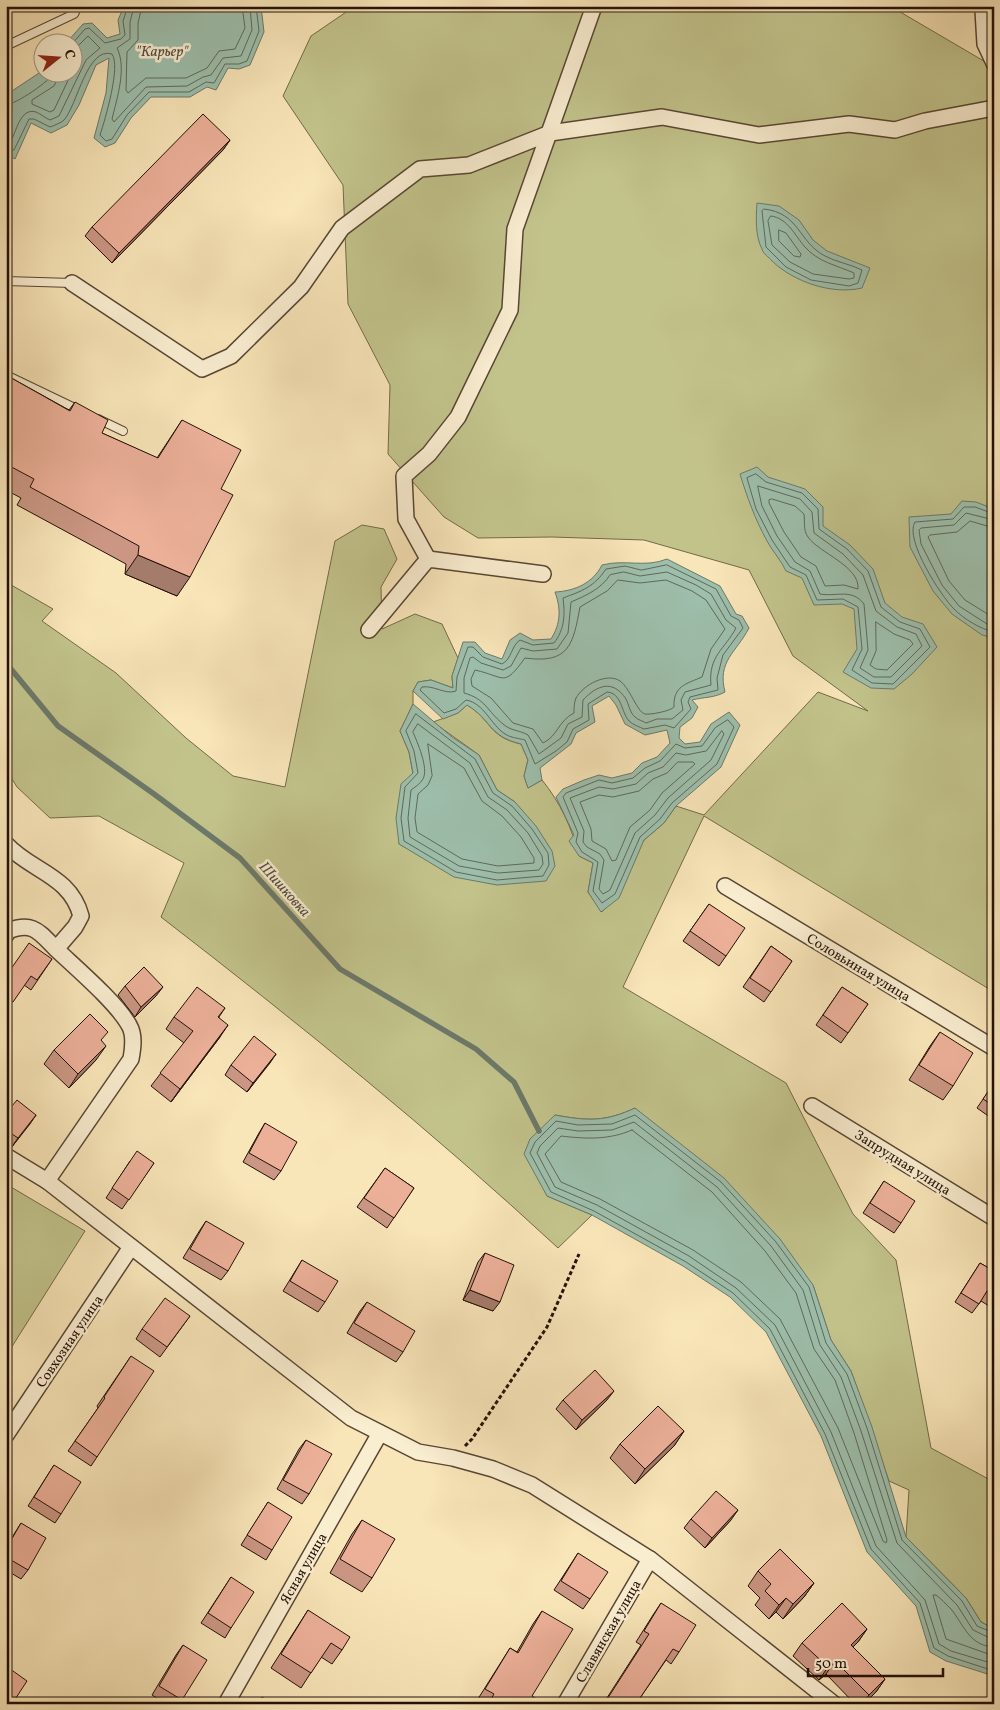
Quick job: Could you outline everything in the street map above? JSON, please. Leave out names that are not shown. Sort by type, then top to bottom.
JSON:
[{"type":"street","points":[[428,559],[406,519],[404,476],[428,454],[458,417],[510,310],[515,229],[594,6]]},
{"type":"street","points":[[986,6],[983,10],[984,44],[994,62]]},
{"type":"street","points":[[72,283],[202,369],[231,356],[301,287],[342,228],[420,169],[469,165],[550,133],[662,117],[759,134],[849,124],[895,130],[925,121],[994,108]]},
{"type":"street","points":[[428,559],[543,574]]},
{"type":"street","points":[[369,630],[428,559]]},
{"type":"street","points":[[6,844],[70,890],[78,903],[82,916],[56,949]]},
{"type":"street","name":"Соловьиная улица","points":[[725,886],[994,1048]]},
{"type":"street","points":[[6,935],[8,931],[20,926],[33,927],[116,1008],[130,1026],[134,1040],[131,1059],[47,1181]]},
{"type":"street","name":"Запрудная улица","points":[[812,1106],[994,1218]]},
{"type":"street","points":[[6,1156],[47,1181],[351,1418],[418,1452],[453,1458],[493,1470],[532,1485],[650,1559],[834,1704]]},
{"type":"street","name":"Совхозная улица","points":[[6,1436],[131,1247]]},
{"type":"street","name":"Ясная улица","points":[[226,1704],[380,1433]]},
{"type":"street","name":"Славянская улица","points":[[565,1704],[650,1559]]},
{"type":"lane","points":[[6,46],[74,14],[78,6]]},
{"type":"lane","points":[[6,281],[72,283]]},
{"type":"lane","points":[[6,375],[123,431]]},
{"type":"path","points":[[453,1458],[472,1439],[547,1327],[579,1254]]},
{"type":"green space","points":[[355,6],[890,6],[994,67],[994,992],[704,816],[623,987],[786,1083],[853,1214],[896,1260],[931,1448],[994,1482],[994,1629],[981,1622],[966,1598],[906,1537],[909,1490],[889,1481],[851,1371],[831,1340],[813,1285],[635,1108],[614,1116],[596,1119],[555,1115],[547,1196],[592,1215],[558,1248],[462,1162],[363,1078],[161,917],[184,863],[99,816],[50,818],[17,787],[6,769],[6,582],[53,609],[42,621],[116,673],[186,738],[233,776],[285,787],[335,541],[362,525],[384,529],[397,559],[381,587],[382,629],[415,614],[442,624],[458,658],[452,676],[453,688],[431,680],[418,682],[413,691],[413,704],[400,731],[409,752],[413,774],[399,844],[424,857],[515,802],[497,790],[479,755],[433,722],[458,713],[467,705],[481,716],[496,733],[510,741],[521,744],[528,760],[524,776],[528,788],[542,780],[565,816],[579,856],[593,863],[588,892],[602,912],[644,840],[664,823],[676,806],[704,815],[818,692],[868,711],[793,656],[749,570],[644,540],[552,537],[478,538],[444,517],[388,454],[390,385],[348,304],[343,185],[283,96],[311,36]]},
{"type":"green space","points":[[6,1184],[85,1231],[6,1356]]},
{"type":"water","name":"\"Карьер\"","points":[[124,6],[261,6],[264,32],[250,65],[239,69],[228,68],[216,90],[207,87],[190,97],[151,97],[131,118],[115,143],[105,147],[94,138],[106,93],[109,58],[96,65],[79,105],[67,125],[51,133],[31,123],[15,159],[6,154],[6,95],[32,78],[32,82],[82,82],[82,32],[76,32],[83,24],[92,23],[107,38],[120,34],[118,20]]},
{"type":"water","points":[[757,203],[779,206],[799,220],[813,240],[827,251],[870,268],[862,288],[838,290],[814,285],[791,275],[772,261],[763,251],[758,238],[756,226]]},
{"type":"water","points":[[757,467],[768,477],[805,489],[823,507],[823,526],[850,545],[873,569],[885,603],[902,617],[923,624],[937,647],[912,674],[894,689],[871,688],[843,672],[857,649],[854,609],[842,604],[814,605],[802,578],[786,571],[769,545],[759,524],[748,500],[740,474]]},
{"type":"water","points":[[962,501],[976,502],[994,509],[994,638],[982,635],[952,614],[933,591],[910,547],[909,517],[951,514]]},
{"type":"water","points":[[667,559],[720,586],[736,614],[742,616],[749,628],[726,665],[723,681],[725,692],[692,700],[698,707],[692,718],[680,727],[679,738],[685,744],[700,742],[711,724],[729,712],[740,725],[721,767],[676,806],[664,823],[644,840],[619,898],[601,912],[588,892],[593,863],[579,856],[569,841],[574,835],[556,797],[563,789],[599,775],[612,778],[632,773],[642,763],[657,757],[670,743],[667,730],[645,735],[625,724],[616,705],[609,696],[592,706],[595,722],[576,733],[571,744],[540,768],[542,780],[528,788],[524,776],[528,760],[521,744],[502,737],[467,705],[458,713],[443,719],[413,691],[418,682],[431,680],[453,688],[452,676],[463,642],[475,642],[485,653],[502,659],[510,640],[520,633],[533,640],[551,639],[557,627],[559,616],[555,592],[570,590],[583,585],[594,577],[602,565],[610,563],[651,563]]},
{"type":"water","points":[[413,704],[452,737],[479,755],[497,790],[515,802],[536,826],[552,851],[555,866],[546,881],[497,885],[454,877],[399,844],[396,818],[401,784],[413,773],[409,752],[400,731]]},
{"type":"water","points":[[635,1108],[724,1178],[780,1239],[813,1285],[831,1340],[851,1371],[872,1427],[906,1537],[966,1598],[981,1622],[994,1629],[994,1676],[946,1661],[930,1652],[916,1606],[867,1552],[821,1436],[766,1332],[730,1297],[683,1266],[592,1215],[547,1196],[524,1154],[530,1139],[555,1115],[596,1119],[614,1116]]},
{"type":"building","points":[[203,114],[230,140],[119,253],[92,227]]},
{"type":"building","points":[[6,375],[70,411],[75,402],[108,420],[102,433],[158,458],[182,420],[241,450],[221,489],[233,495],[190,577],[138,555],[139,546],[30,487],[34,479],[6,464]]},
{"type":"building","points":[[709,904],[745,928],[726,956],[690,931]]},
{"type":"building","points":[[29,943],[52,959],[37,980],[31,976],[13,1002],[6,997],[6,976]]},
{"type":"building","points":[[771,946],[792,961],[771,992],[750,978]]},
{"type":"building","points":[[144,967],[163,987],[141,1007],[125,986]]},
{"type":"building","points":[[197,987],[225,1008],[218,1017],[228,1025],[180,1089],[160,1073],[193,1031],[174,1017]]},
{"type":"building","points":[[842,987],[868,1004],[848,1033],[823,1015]]},
{"type":"building","points":[[90,1014],[108,1032],[101,1040],[106,1046],[78,1074],[54,1050]]},
{"type":"building","points":[[940,1032],[973,1053],[953,1086],[919,1065]]},
{"type":"building","points":[[254,1036],[276,1054],[253,1083],[231,1065]]},
{"type":"building","points":[[994,1083],[994,1106],[983,1099]]},
{"type":"building","points":[[17,1100],[36,1115],[18,1138],[6,1130],[6,1113]]},
{"type":"building","points":[[265,1123],[297,1142],[281,1171],[249,1153]]},
{"type":"building","points":[[137,1151],[154,1163],[129,1200],[112,1188]]},
{"type":"building","points":[[385,1168],[414,1188],[394,1218],[364,1198]]},
{"type":"building","points":[[884,1181],[915,1201],[901,1223],[870,1203]]},
{"type":"building","points":[[206,1221],[244,1243],[228,1271],[190,1249]]},
{"type":"building","points":[[485,1253],[514,1265],[500,1302],[470,1290]]},
{"type":"building","points":[[302,1260],[338,1281],[325,1302],[290,1281]]},
{"type":"building","points":[[980,1263],[994,1271],[994,1295],[987,1291],[979,1304],[961,1293]]},
{"type":"building","points":[[165,1298],[190,1316],[167,1347],[142,1329]]},
{"type":"building","points":[[367,1302],[415,1331],[403,1352],[354,1323]]},
{"type":"building","points":[[131,1356],[154,1371],[97,1457],[75,1441]]},
{"type":"building","points":[[595,1370],[614,1391],[582,1420],[563,1400]]},
{"type":"building","points":[[658,1406],[684,1431],[645,1469],[620,1444]]},
{"type":"building","points":[[306,1440],[332,1454],[309,1494],[283,1480]]},
{"type":"building","points":[[54,1465],[81,1482],[61,1514],[34,1497]]},
{"type":"building","points":[[716,1491],[738,1510],[712,1538],[691,1519]]},
{"type":"building","points":[[268,1502],[292,1517],[272,1550],[247,1535]]},
{"type":"building","points":[[362,1520],[395,1539],[372,1578],[340,1559]]},
{"type":"building","points":[[21,1523],[46,1538],[28,1570],[6,1557],[6,1549]]},
{"type":"building","points":[[780,1549],[814,1583],[793,1604],[786,1598],[779,1605],[765,1591],[771,1584],[758,1571]]},
{"type":"building","points":[[578,1553],[608,1572],[590,1599],[561,1581]]},
{"type":"building","points":[[231,1577],[254,1592],[231,1628],[208,1613]]},
{"type":"building","points":[[661,1603],[696,1625],[679,1652],[673,1649],[636,1704],[604,1704],[649,1634],[644,1631]]},
{"type":"building","points":[[842,1603],[867,1629],[851,1645],[885,1679],[869,1695],[835,1661],[828,1667],[802,1643]]},
{"type":"building","points":[[308,1610],[350,1637],[342,1650],[331,1643],[311,1673],[281,1654]]},
{"type":"building","points":[[542,1611],[573,1629],[532,1696],[541,1702],[540,1704],[488,1704],[494,1694],[485,1689],[510,1648],[518,1653]]},
{"type":"building","points":[[183,1645],[207,1660],[182,1700],[159,1686]]},
{"type":"building","points":[[6,1666],[27,1681],[12,1704],[6,1704]]},
{"type":"building","points":[[262,1697],[274,1704],[257,1704]]},
{"type":"waterway","name":"Шишковка","points":[[6,663],[58,726],[240,858],[340,969],[476,1049],[514,1082],[539,1131]]}]
